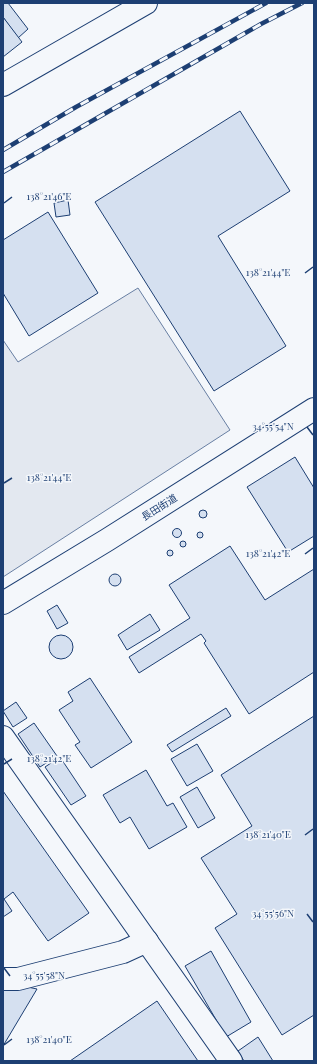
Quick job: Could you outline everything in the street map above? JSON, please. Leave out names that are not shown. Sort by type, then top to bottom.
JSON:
[{"type":"street","points":[[3,85],[146,3]]},
{"type":"street","name":"長田街道","points":[[3,603],[107,540],[314,409]]},
{"type":"street","points":[[3,737],[231,1061]]},
{"type":"street","points":[[3,979],[18,979],[123,952],[147,941]]},
{"type":"shaded area","points":[[138,288],[230,430],[3,577],[3,340],[18,362]]},
{"type":"building","points":[[3,3],[8,3],[28,29],[18,38],[3,17]]},
{"type":"building","points":[[3,17],[22,42],[3,57]]},
{"type":"building","points":[[240,111],[290,191],[218,236],[286,346],[214,391],[95,202]]},
{"type":"building","points":[[68,200],[70,215],[56,217],[54,203]]},
{"type":"building","points":[[48,212],[98,293],[29,336],[3,293],[3,240]]},
{"type":"building","points":[[295,457],[314,488],[314,536],[288,552],[247,487]]},
{"type":"building","points":[[201,510],[205,510],[207,514],[205,518],[201,518],[199,516],[199,512]]},
{"type":"building","points":[[175,529],[179,529],[181,533],[179,537],[175,537],[173,535],[173,531]]},
{"type":"building","points":[[200,532],[203,535],[200,538],[197,535]]},
{"type":"building","points":[[183,541],[186,544],[183,547],[180,544]]},
{"type":"building","points":[[230,546],[265,600],[314,569],[314,672],[249,714],[204,643],[206,641],[201,634],[139,673],[129,657],[190,618],[169,585]]},
{"type":"building","points":[[170,550],[173,553],[170,556],[167,553]]},
{"type":"building","points":[[117,574],[120,575],[120,585],[113,586],[110,585],[109,578],[110,575]]},
{"type":"building","points":[[57,605],[68,623],[57,629],[47,611]]},
{"type":"building","points":[[150,614],[160,630],[127,650],[118,635]]},
{"type":"building","points":[[61,635],[70,638],[73,647],[70,656],[61,659],[52,656],[49,647],[52,638]]},
{"type":"building","points":[[90,678],[132,742],[91,768],[75,745],[80,742],[59,710],[73,701],[68,692]]},
{"type":"building","points":[[16,702],[27,718],[13,727],[3,711]]},
{"type":"building","points":[[226,708],[231,716],[172,752],[167,745]]},
{"type":"building","points":[[314,716],[314,1015],[282,1035],[215,928],[237,914],[201,858],[252,826],[221,775]]},
{"type":"building","points":[[34,723],[57,756],[40,767],[18,734]]},
{"type":"building","points":[[197,744],[213,771],[187,786],[171,759]]},
{"type":"building","points":[[60,757],[86,796],[71,805],[45,767]]},
{"type":"building","points":[[146,770],[167,806],[173,803],[187,827],[149,849],[130,817],[120,823],[103,795]]},
{"type":"building","points":[[197,787],[215,818],[198,828],[180,797]]},
{"type":"building","points":[[3,791],[89,913],[48,941],[13,892],[4,899],[12,911],[3,917]]},
{"type":"building","points":[[211,951],[251,1022],[226,1037],[185,966]]},
{"type":"building","points":[[9,983],[37,989],[3,1046],[3,984]]},
{"type":"building","points":[[157,1001],[198,1061],[70,1061]]},
{"type":"building","points":[[258,1037],[273,1061],[244,1061],[238,1051]]},
{"type":"railway","points":[[3,150],[76,107],[266,3]]},
{"type":"railway","points":[[3,172],[261,24],[302,3]]}]
